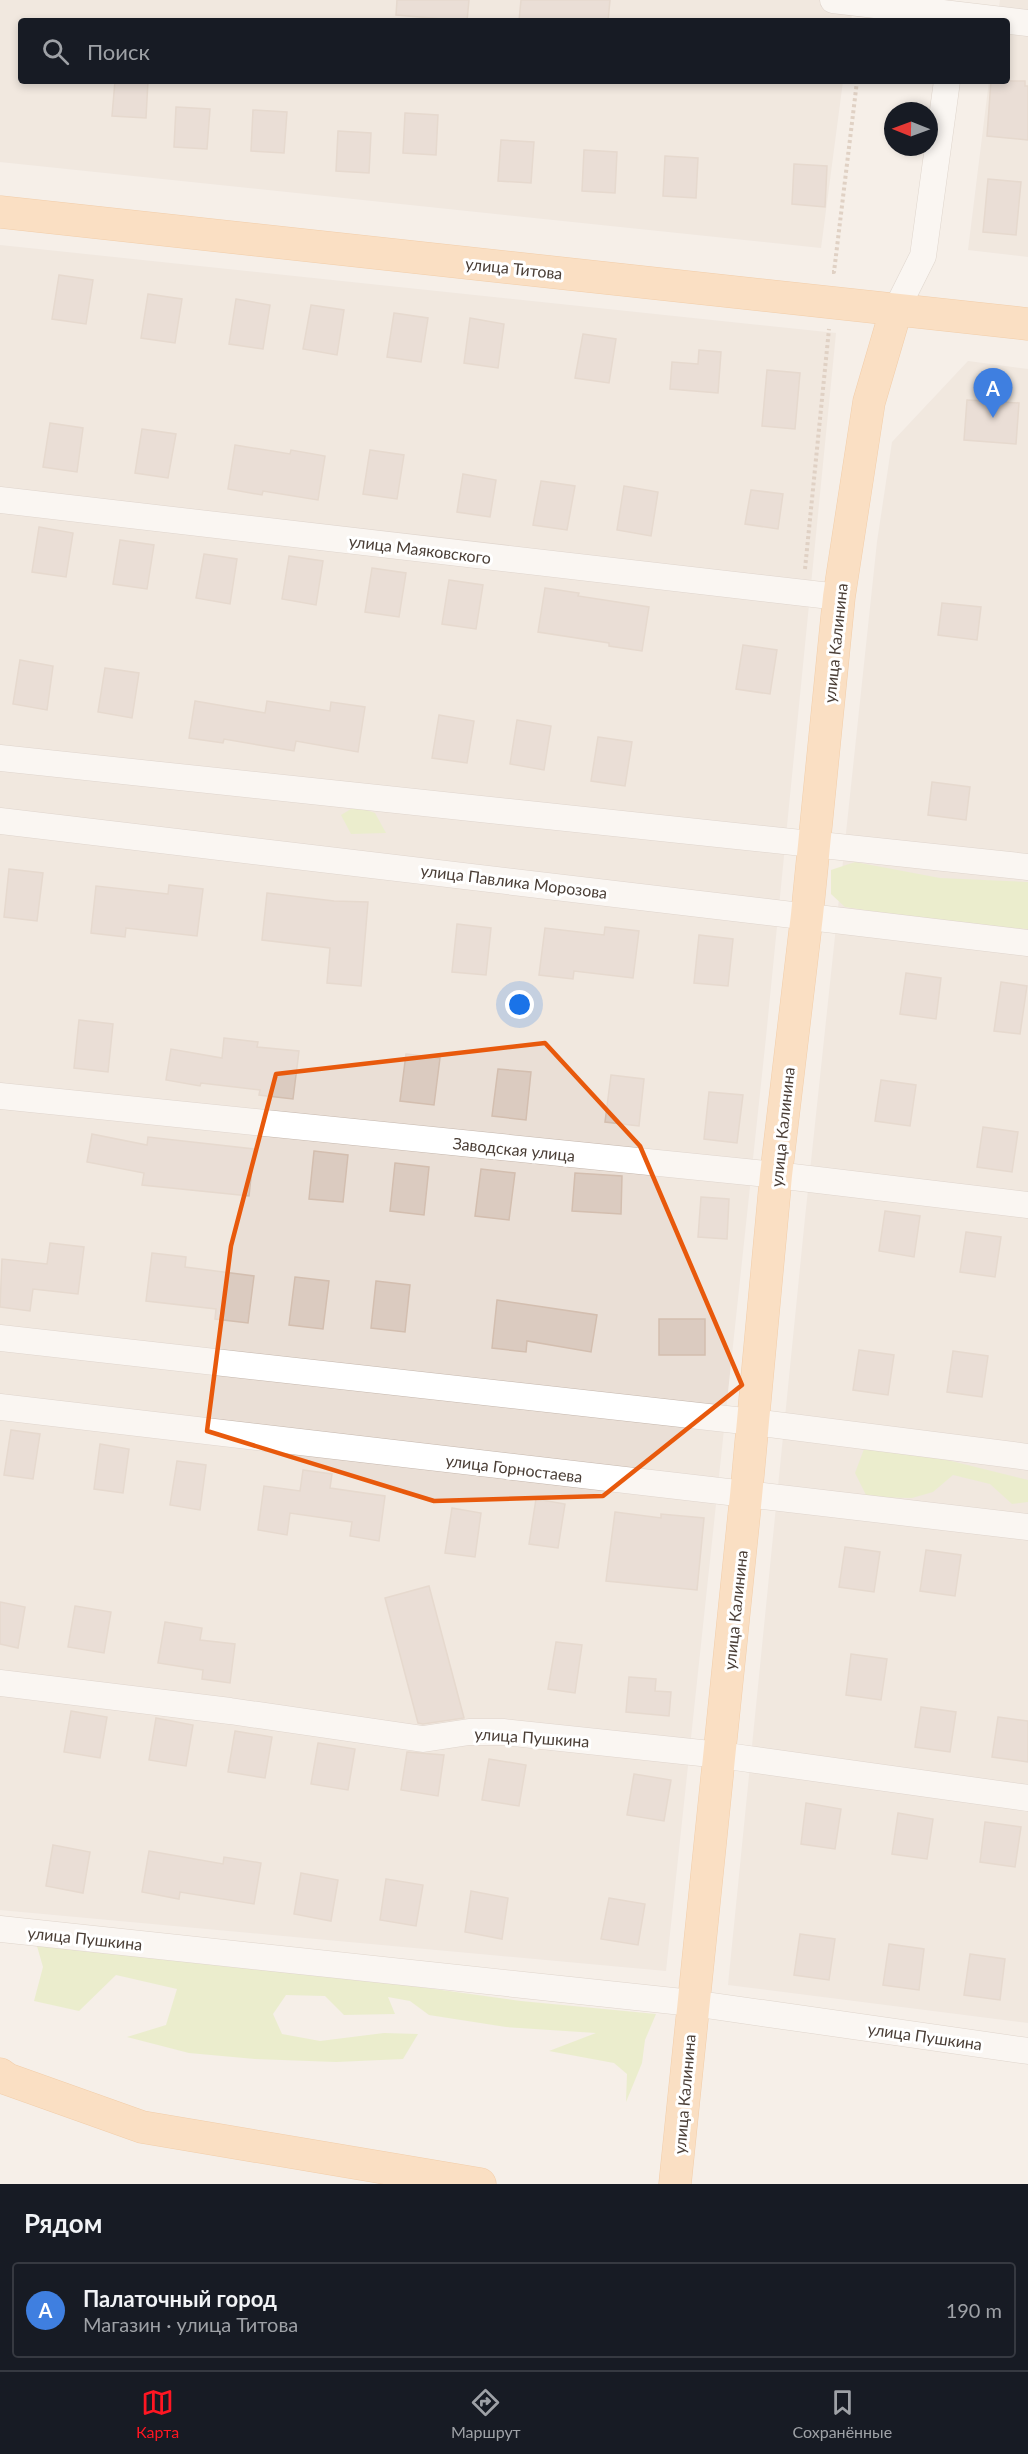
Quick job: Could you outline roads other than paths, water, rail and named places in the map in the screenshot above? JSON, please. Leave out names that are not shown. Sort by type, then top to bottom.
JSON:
[{"type":"main road","name":"улица Титова","points":[[0,212],[1028,324]]},
{"type":"main road","name":"улица Калинина","points":[[675,2184],[746,1496],[776,1175],[807,915],[839,597],[868,402],[896,310]]},
{"type":"main road","points":[[0,2074],[7,2079],[142,2127],[480,2184]]},
{"type":"street","points":[[833,0],[996,18]]},
{"type":"street","points":[[1010,20],[1028,23]]},
{"type":"street","name":"улица Калинина","points":[[896,310],[923,256],[947,84]]},
{"type":"street","name":"улица Маяковского","points":[[0,500],[839,597]]},
{"type":"street","points":[[0,758],[1028,867]]},
{"type":"street","name":"улица Павлика Морозова","points":[[0,821],[1028,943]]},
{"type":"street","name":"Заводская улица","points":[[0,1096],[776,1175],[1028,1205]]},
{"type":"street","points":[[0,1338],[753,1422],[1028,1457]]},
{"type":"street","name":"улица Горностаева","points":[[0,1407],[746,1496],[1028,1527]]},
{"type":"street","name":"улица Пушкина","points":[[0,1683],[230,1711],[423,1739],[469,1732],[503,1732],[720,1755],[1028,1798]]},
{"type":"street","name":"улица Пушкина","points":[[0,1929],[692,2003],[1028,2051]]},
{"type":"place","name":"Палаточный город","points":[[993,418]]}]
